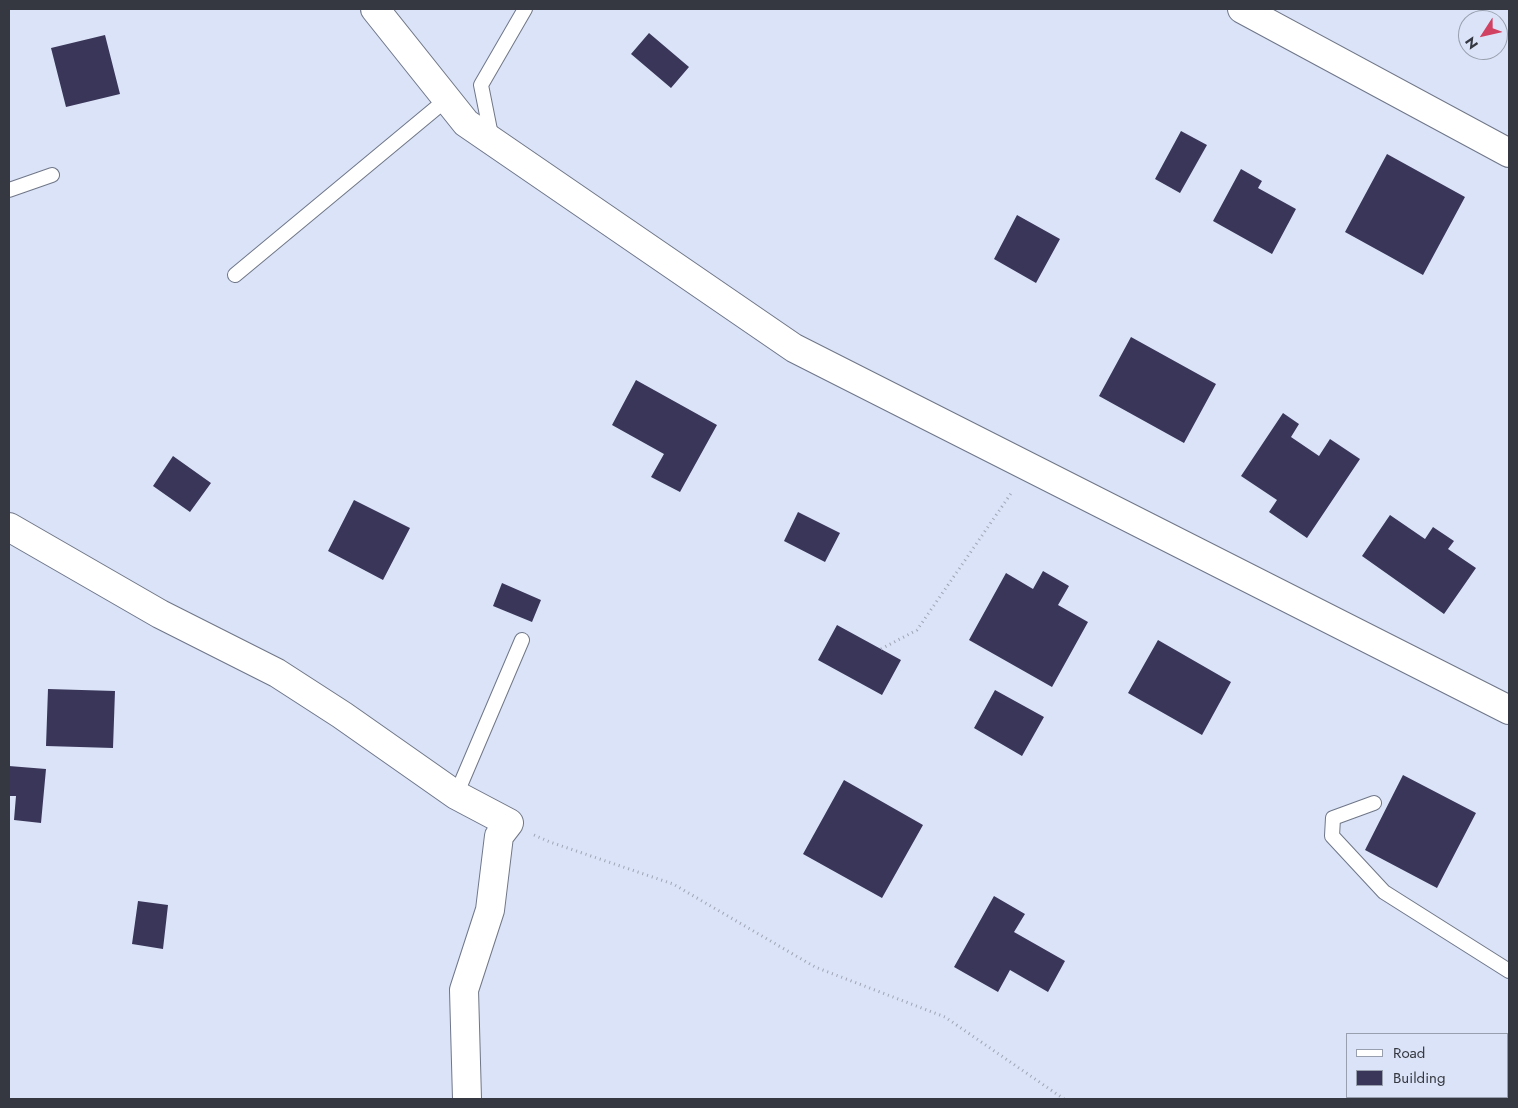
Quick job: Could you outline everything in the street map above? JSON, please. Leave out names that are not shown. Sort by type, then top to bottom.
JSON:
[{"type":"street","points":[[375,9],[466,123],[794,348],[1509,710]]},
{"type":"street","points":[[1242,9],[1509,153]]},
{"type":"street","points":[[9,527],[160,614],[276,673],[342,715],[456,794],[509,823],[499,836],[490,910],[464,990],[468,1099]]},
{"type":"lane","points":[[492,141],[482,85],[525,9]]},
{"type":"lane","points":[[235,275],[447,99]]},
{"type":"lane","points":[[9,190],[52,175]]},
{"type":"lane","points":[[456,794],[522,640]]},
{"type":"lane","points":[[1374,803],[1333,818],[1332,836],[1384,892],[1509,971]]},
{"type":"path","points":[[880,649],[918,630],[1029,466]]},
{"type":"path","points":[[509,823],[550,842],[673,884],[815,967],[945,1017],[1064,1099]]},
{"type":"building","points":[[649,33],[689,67],[671,88],[631,54]]},
{"type":"building","points":[[105,35],[120,94],[66,107],[51,48]]},
{"type":"building","points":[[1181,131],[1207,145],[1180,193],[1155,179]]},
{"type":"building","points":[[1387,154],[1465,197],[1423,275],[1345,232]]},
{"type":"building","points":[[1241,169],[1262,181],[1258,188],[1296,209],[1272,254],[1213,221]]},
{"type":"building","points":[[1017,215],[1060,239],[1036,283],[994,259]]},
{"type":"building","points":[[1131,337],[1216,384],[1184,443],[1099,396]]},
{"type":"building","points":[[636,380],[717,425],[680,492],[651,477],[664,454],[612,425]]},
{"type":"building","points":[[1283,413],[1299,424],[1291,437],[1319,456],[1330,439],[1360,459],[1307,538],[1269,512],[1277,500],[1241,476]]},
{"type":"building","points":[[173,456],[211,483],[190,512],[153,486]]},
{"type":"building","points":[[354,500],[410,528],[383,580],[328,551]]},
{"type":"building","points":[[798,512],[840,533],[825,562],[784,541]]},
{"type":"building","points":[[1390,515],[1425,539],[1433,527],[1454,541],[1448,549],[1476,568],[1444,614],[1362,556]]},
{"type":"building","points":[[1043,571],[1069,586],[1058,605],[1088,622],[1052,687],[969,640],[1006,573],[1033,589]]},
{"type":"building","points":[[502,583],[541,600],[532,622],[493,606]]},
{"type":"building","points":[[837,625],[901,660],[882,695],[818,660]]},
{"type":"building","points":[[1158,640],[1231,682],[1202,735],[1128,693]]},
{"type":"building","points":[[48,689],[115,691],[113,748],[46,746]]},
{"type":"building","points":[[995,690],[1044,717],[1022,756],[974,728]]},
{"type":"building","points":[[9,766],[46,769],[41,823],[14,820],[16,796],[9,796]]},
{"type":"building","points":[[1403,775],[1476,813],[1437,888],[1365,850]]},
{"type":"building","points":[[844,780],[923,825],[882,898],[803,854]]},
{"type":"building","points":[[994,896],[1025,914],[1014,932],[1065,961],[1048,992],[1010,970],[998,992],[954,967]]},
{"type":"building","points":[[138,901],[168,905],[163,949],[132,944]]}]
